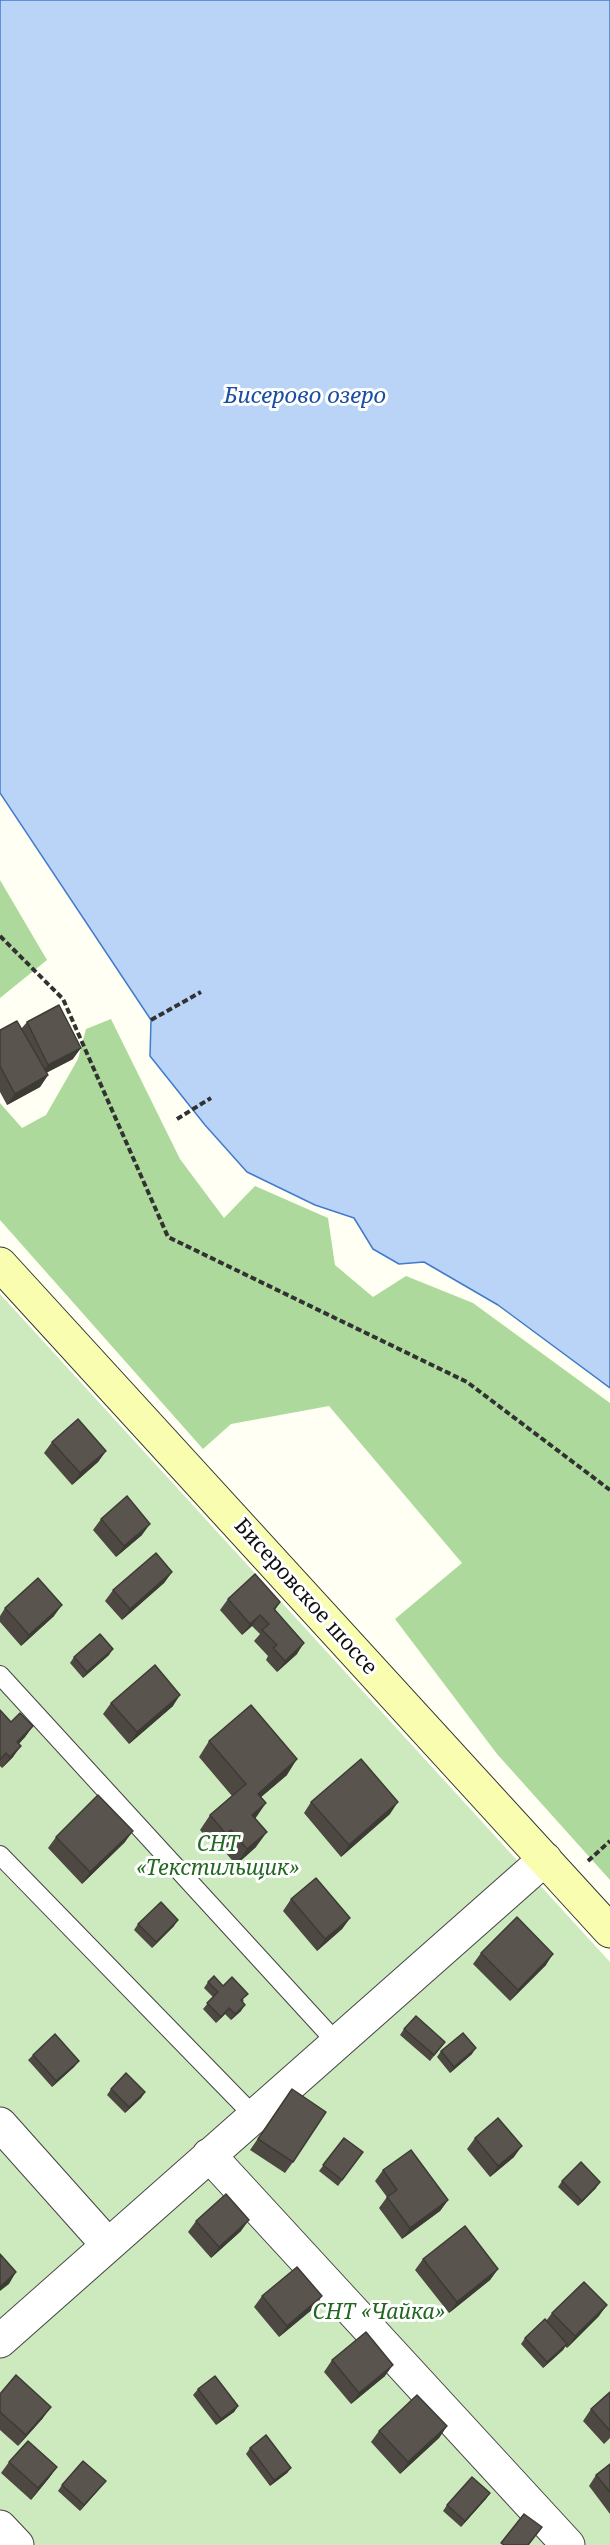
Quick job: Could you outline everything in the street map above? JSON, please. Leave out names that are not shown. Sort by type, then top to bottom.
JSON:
[{"type":"main road","name":"Бисеровское шоссе","points":[[0,1264],[610,1931]]},
{"type":"street","points":[[0,2341],[545,1859]]},
{"type":"street","points":[[0,2124],[108,2245]]},
{"type":"street","points":[[210,2155],[568,2545]]},
{"type":"street","points":[[0,2527],[17,2545]]},
{"type":"lane","points":[[0,1675],[337,2043]]},
{"type":"lane","points":[[0,1855],[254,2116]]},
{"type":"path","points":[[0,936],[63,999],[168,1237],[467,1382],[610,1490]]},
{"type":"path","points":[[151,1020],[201,992]]},
{"type":"path","points":[[177,1119],[211,1098]]},
{"type":"green space","points":[[0,880],[47,960],[0,998]]},
{"type":"green space","points":[[111,1019],[180,1159],[224,1218],[255,1186],[328,1218],[335,1265],[373,1297],[406,1276],[473,1303],[610,1403],[610,1880],[497,1754],[395,1619],[462,1563],[329,1406],[231,1424],[203,1449],[0,1220],[0,1103],[22,1128],[46,1115],[78,1059],[86,1029]]},
{"type":"green space","points":[[0,1294],[610,1962],[610,2545],[0,2545]]},
{"type":"water","name":"Бисерово озеро","points":[[0,0],[610,0],[610,1388],[498,1305],[424,1262],[399,1264],[373,1249],[354,1218],[315,1205],[247,1172],[205,1125],[150,1056],[151,1020],[0,793]]},
{"type":"building","points":[[59,1005],[81,1048],[48,1065],[27,1022]]},
{"type":"building","points":[[17,1021],[48,1075],[15,1094],[0,1066],[0,1030]]},
{"type":"building","points":[[78,1419],[106,1451],[80,1473],[52,1442]]},
{"type":"building","points":[[127,1496],[150,1524],[124,1546],[101,1519]]},
{"type":"building","points":[[156,1553],[172,1572],[130,1609],[113,1590]]},
{"type":"building","points":[[255,1574],[280,1602],[274,1609],[304,1643],[285,1661],[273,1648],[277,1645],[262,1630],[269,1624],[260,1615],[250,1624],[228,1599]]},
{"type":"building","points":[[38,1578],[62,1605],[29,1635],[5,1608]]},
{"type":"building","points":[[100,1634],[113,1649],[87,1672],[74,1657]]},
{"type":"building","points":[[155,1665],[180,1695],[137,1732],[111,1703]]},
{"type":"building","points":[[251,1705],[297,1759],[258,1794],[266,1803],[252,1815],[267,1832],[247,1849],[231,1830],[226,1834],[210,1815],[246,1784],[209,1741]]},
{"type":"building","points":[[0,1710],[11,1722],[20,1713],[33,1726],[17,1742],[21,1746],[10,1757],[6,1753],[0,1760]]},
{"type":"building","points":[[361,1759],[398,1802],[349,1845],[311,1802]]},
{"type":"building","points":[[98,1795],[133,1831],[90,1872],[56,1837]]},
{"type":"building","points":[[316,1878],[350,1918],[325,1939],[291,1899]]},
{"type":"building","points":[[161,1902],[178,1920],[156,1942],[138,1924]]},
{"type":"building","points":[[517,1917],[553,1954],[518,1990],[481,1953]]},
{"type":"building","points":[[214,1976],[223,1986],[232,1977],[248,1994],[241,2000],[245,2005],[235,2014],[229,2008],[221,2017],[207,2003],[218,1992],[208,1982]]},
{"type":"building","points":[[416,2016],[445,2042],[434,2055],[404,2029]]},
{"type":"building","points":[[463,2033],[476,2048],[454,2067],[441,2051]]},
{"type":"building","points":[[55,2034],[79,2061],[56,2081],[33,2055]]},
{"type":"building","points":[[126,2073],[145,2092],[129,2107],[111,2089]]},
{"type":"building","points":[[292,2089],[326,2112],[293,2162],[258,2139]]},
{"type":"building","points":[[498,2118],[522,2146],[498,2166],[475,2138]]},
{"type":"building","points":[[344,2138],[363,2152],[342,2180],[323,2165]]},
{"type":"building","points":[[411,2150],[448,2200],[410,2228],[387,2197],[397,2190],[383,2170]]},
{"type":"building","points":[[581,2162],[600,2182],[582,2201],[562,2181]]},
{"type":"building","points":[[226,2194],[249,2220],[219,2247],[196,2221]]},
{"type":"building","points":[[465,2226],[498,2269],[457,2302],[423,2259]]},
{"type":"building","points":[[0,2254],[16,2272],[0,2287]]},
{"type":"building","points":[[297,2267],[322,2296],[287,2326],[262,2296]]},
{"type":"building","points":[[584,2282],[607,2305],[575,2336],[552,2313]]},
{"type":"building","points":[[545,2319],[567,2344],[547,2362],[525,2338]]},
{"type":"building","points":[[366,2332],[393,2365],[359,2393],[332,2360]]},
{"type":"building","points":[[16,2375],[51,2407],[26,2435],[0,2412],[0,2394]]},
{"type":"building","points":[[215,2376],[238,2406],[221,2419],[198,2389]]},
{"type":"building","points":[[610,2392],[610,2431],[591,2409]]},
{"type":"building","points":[[417,2395],[447,2426],[408,2462],[379,2431]]},
{"type":"building","points":[[266,2435],[291,2468],[274,2480],[250,2448]]},
{"type":"building","points":[[28,2441],[57,2467],[38,2488],[9,2462]]},
{"type":"building","points":[[83,2461],[106,2481],[84,2505],[62,2485]]},
{"type":"building","points":[[610,2464],[610,2492],[596,2475]]},
{"type":"building","points":[[472,2477],[490,2493],[465,2521],[447,2505]]},
{"type":"building","points":[[524,2514],[542,2527],[528,2545],[501,2543]]},
{"type":"park label","name":"СНТ «Текстильщик»","points":[[218,1857]]},
{"type":"park label","name":"СНТ «Чайка»","points":[[379,2313]]}]
